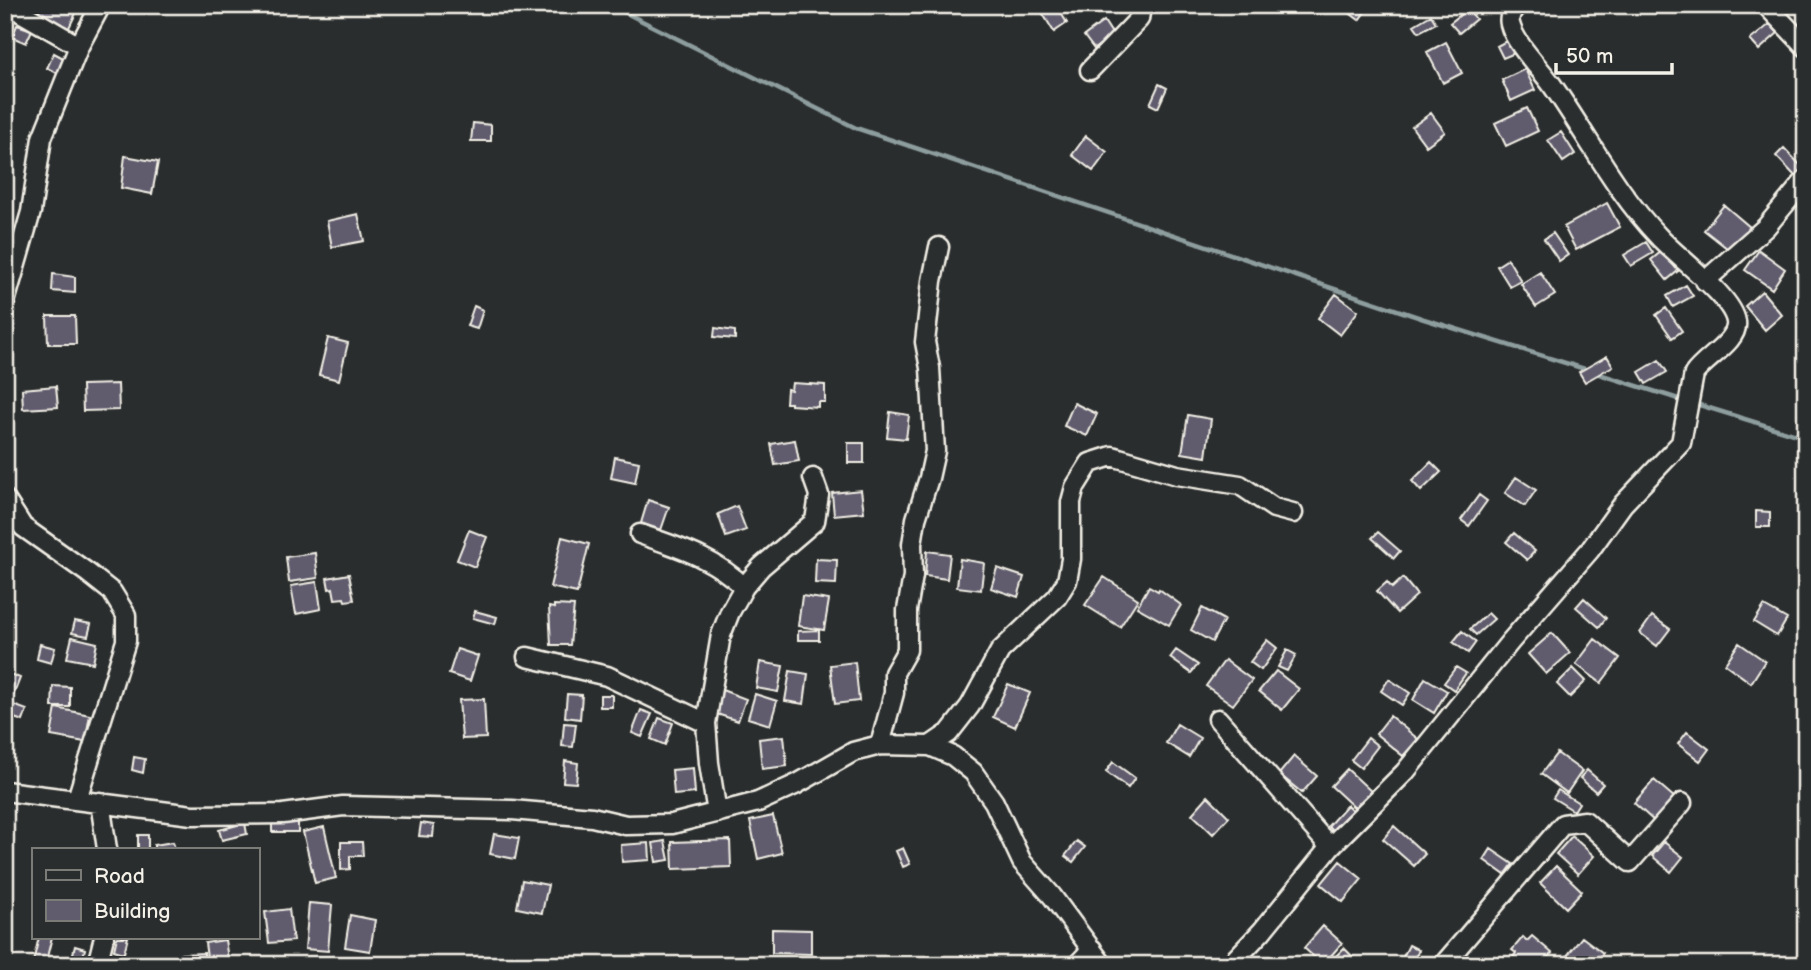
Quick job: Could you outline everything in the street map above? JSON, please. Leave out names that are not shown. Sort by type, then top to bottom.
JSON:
[{"type":"street","points":[[9,5],[79,46]]},
{"type":"street","points":[[5,302],[31,212],[42,138],[79,46],[101,5]]},
{"type":"street","points":[[1090,70],[1139,19],[1138,5]]},
{"type":"street","points":[[1230,965],[1262,931],[1330,847],[1405,772],[1510,642],[1590,550],[1623,504],[1670,457],[1681,443],[1694,374],[1700,364],[1729,342],[1735,333],[1737,322],[1730,305],[1659,237],[1617,188],[1553,87],[1514,35],[1509,21],[1511,12],[1517,5]]},
{"type":"street","points":[[1766,5],[1806,47]]},
{"type":"street","points":[[1705,281],[1766,227],[1806,178]]},
{"type":"street","points":[[880,745],[894,693],[894,673],[907,650],[907,610],[913,576],[912,544],[916,519],[935,451],[930,368],[925,342],[939,247]]},
{"type":"street","points":[[930,746],[949,733],[970,706],[1000,651],[1057,597],[1067,581],[1071,559],[1071,502],[1075,487],[1090,463],[1112,456],[1177,475],[1240,485],[1274,508],[1293,513]]},
{"type":"street","points":[[717,813],[706,723],[721,635],[744,587],[761,567],[815,521],[819,495],[813,478]]},
{"type":"street","points":[[5,499],[23,527],[111,592],[125,615],[126,641],[78,799]]},
{"type":"street","points":[[640,534],[681,548],[725,569],[744,587]]},
{"type":"street","points":[[527,657],[607,676],[706,723]]},
{"type":"street","points":[[1218,719],[1330,847]]},
{"type":"street","points":[[5,791],[192,816],[283,814],[343,806],[512,810],[592,817],[626,825],[672,824],[758,802],[797,784],[853,752],[880,745],[930,746],[953,756],[972,772],[994,802],[1022,862],[1103,965]]},
{"type":"street","points":[[100,802],[107,848]]},
{"type":"street","points":[[1443,965],[1563,824],[1585,821],[1630,862],[1682,803]]},
{"type":"street","points":[[97,965],[104,939]]},
{"type":"street","points":[[1077,965],[1092,949]]},
{"type":"building","points":[[41,5],[71,5],[78,9],[67,32],[36,17]]},
{"type":"building","points":[[1045,5],[1056,5],[1067,23],[1054,32],[1040,9]]},
{"type":"building","points":[[1339,5],[1370,5],[1359,20]]},
{"type":"building","points":[[1468,9],[1476,19],[1459,33],[1450,23]]},
{"type":"building","points":[[1431,15],[1436,23],[1419,32],[1414,25]]},
{"type":"building","points":[[1104,21],[1113,35],[1094,49],[1084,36]]},
{"type":"building","points":[[1770,24],[1778,33],[1759,50],[1750,40]]},
{"type":"building","points":[[17,25],[32,30],[26,43],[12,37]]},
{"type":"building","points":[[1508,40],[1515,53],[1503,58],[1497,46]]},
{"type":"building","points":[[1446,42],[1462,73],[1443,83],[1427,52]]},
{"type":"building","points":[[54,53],[69,61],[61,75],[47,68]]},
{"type":"building","points":[[1525,69],[1535,90],[1511,101],[1502,80]]},
{"type":"building","points":[[1159,84],[1167,88],[1158,108],[1150,104]]},
{"type":"building","points":[[1527,108],[1538,131],[1506,146],[1495,123]]},
{"type":"building","points":[[1431,113],[1445,132],[1426,146],[1412,127]]},
{"type":"building","points":[[473,123],[491,125],[491,141],[471,141]]},
{"type":"building","points":[[1561,132],[1575,154],[1563,162],[1548,140]]},
{"type":"building","points":[[1086,136],[1107,152],[1093,171],[1072,155]]},
{"type":"building","points":[[1784,148],[1804,169],[1796,177],[1776,156]]},
{"type":"building","points":[[125,156],[158,162],[152,194],[121,188]]},
{"type":"building","points":[[1607,203],[1620,227],[1576,250],[1564,227]]},
{"type":"building","points":[[1724,205],[1751,228],[1732,252],[1704,230]]},
{"type":"building","points":[[358,214],[364,241],[332,247],[327,221]]},
{"type":"building","points":[[1553,233],[1568,255],[1559,261],[1544,239]]},
{"type":"building","points":[[1646,242],[1653,253],[1631,266],[1624,255]]},
{"type":"building","points":[[1759,250],[1785,269],[1772,289],[1745,270]]},
{"type":"building","points":[[1662,251],[1678,271],[1667,280],[1651,260]]},
{"type":"building","points":[[1508,259],[1521,281],[1510,287],[1497,266]]},
{"type":"building","points":[[1540,272],[1555,295],[1536,307],[1521,284]]},
{"type":"building","points":[[53,274],[75,277],[75,293],[52,291]]},
{"type":"building","points":[[1686,285],[1693,296],[1673,307],[1667,296]]},
{"type":"building","points":[[1762,291],[1782,315],[1765,330],[1745,306]]},
{"type":"building","points":[[1336,294],[1358,311],[1340,335],[1318,318]]},
{"type":"building","points":[[474,306],[483,310],[477,329],[467,326]]},
{"type":"building","points":[[1666,308],[1682,331],[1672,338],[1656,315]]},
{"type":"building","points":[[47,316],[75,316],[76,344],[48,344]]},
{"type":"building","points":[[715,328],[735,331],[735,339],[714,337]]},
{"type":"building","points":[[328,338],[348,343],[339,380],[319,375]]},
{"type":"building","points":[[1607,356],[1613,366],[1585,382],[1579,372]]},
{"type":"building","points":[[1659,360],[1667,372],[1646,384],[1639,372]]},
{"type":"building","points":[[792,383],[825,385],[825,402],[818,402],[818,407],[786,403],[787,389],[791,390]]},
{"type":"building","points":[[118,384],[119,410],[83,411],[82,385]]},
{"type":"building","points":[[56,386],[58,407],[23,409],[22,389]]},
{"type":"building","points":[[1074,403],[1097,414],[1087,436],[1064,426]]},
{"type":"building","points":[[890,412],[909,415],[906,439],[887,437]]},
{"type":"building","points":[[1188,415],[1211,419],[1206,457],[1182,453]]},
{"type":"building","points":[[795,440],[799,461],[775,465],[771,444]]},
{"type":"building","points":[[848,443],[864,443],[864,463],[848,463]]},
{"type":"building","points":[[615,457],[639,462],[635,483],[611,478]]},
{"type":"building","points":[[1431,462],[1441,472],[1421,491],[1412,481]]},
{"type":"building","points":[[1516,477],[1536,490],[1525,506],[1505,493]]},
{"type":"building","points":[[861,490],[864,512],[834,515],[832,493]]},
{"type":"building","points":[[1479,495],[1487,501],[1469,526],[1461,520]]},
{"type":"building","points":[[648,500],[669,507],[661,530],[641,523]]},
{"type":"building","points":[[737,506],[746,530],[726,537],[718,514]]},
{"type":"building","points":[[1756,511],[1770,512],[1770,527],[1756,527]]},
{"type":"building","points":[[469,530],[487,537],[475,567],[457,560]]},
{"type":"building","points":[[1378,532],[1400,551],[1394,558],[1372,538]]},
{"type":"building","points":[[1514,533],[1535,551],[1527,560],[1506,542]]},
{"type":"building","points":[[562,537],[589,544],[577,593],[550,587]]},
{"type":"building","points":[[927,551],[950,554],[947,579],[925,576]]},
{"type":"building","points":[[315,553],[318,578],[289,582],[286,557]]},
{"type":"building","points":[[816,559],[837,560],[836,584],[815,583]]},
{"type":"building","points":[[960,559],[984,563],[981,590],[957,587]]},
{"type":"building","points":[[997,568],[1024,577],[1018,597],[991,588]]},
{"type":"building","points":[[349,574],[354,600],[335,599],[327,578]]},
{"type":"building","points":[[1104,577],[1138,599],[1120,627],[1085,605]]},
{"type":"building","points":[[1403,578],[1417,595],[1397,613],[1377,591],[1387,582],[1392,588]]},
{"type":"building","points":[[317,582],[321,609],[296,614],[291,586]]},
{"type":"building","points":[[1149,586],[1158,591],[1159,589],[1181,605],[1169,625],[1137,607]]},
{"type":"building","points":[[802,596],[829,600],[824,630],[798,626]]},
{"type":"building","points":[[1584,598],[1606,618],[1599,627],[1576,607]]},
{"type":"building","points":[[554,605],[574,606],[570,645],[551,645],[549,607],[554,608]]},
{"type":"building","points":[[1764,606],[1787,619],[1777,636],[1754,622]]},
{"type":"building","points":[[1202,608],[1224,620],[1212,642],[1191,630]]},
{"type":"building","points":[[475,611],[497,617],[495,624],[473,618]]},
{"type":"building","points":[[1488,613],[1494,619],[1476,635],[1470,629]]},
{"type":"building","points":[[1652,616],[1670,629],[1657,646],[1640,633]]},
{"type":"building","points":[[75,621],[91,624],[88,636],[72,633]]},
{"type":"building","points":[[819,630],[819,640],[798,640],[798,631]]},
{"type":"building","points":[[1462,631],[1476,642],[1468,653],[1453,642]]},
{"type":"building","points":[[1552,633],[1570,653],[1546,674],[1528,654]]},
{"type":"building","points":[[72,637],[97,643],[93,663],[67,658]]},
{"type":"building","points":[[1595,639],[1620,658],[1601,683],[1576,664]]},
{"type":"building","points":[[1267,640],[1277,648],[1261,670],[1250,662]]},
{"type":"building","points":[[1739,643],[1765,661],[1751,683],[1725,664]]},
{"type":"building","points":[[40,644],[55,648],[51,663],[37,659]]},
{"type":"building","points":[[457,649],[478,656],[470,681],[449,674]]},
{"type":"building","points":[[1176,650],[1198,665],[1191,673],[1170,658]]},
{"type":"building","points":[[1287,650],[1296,655],[1287,671],[1278,667]]},
{"type":"building","points":[[1225,660],[1252,680],[1233,705],[1206,686]]},
{"type":"building","points":[[760,662],[783,666],[778,692],[756,688]]},
{"type":"building","points":[[855,662],[859,701],[835,704],[830,665]]},
{"type":"building","points":[[1456,667],[1466,673],[1454,690],[1444,683]]},
{"type":"building","points":[[1573,668],[1586,681],[1570,697],[1557,684]]},
{"type":"building","points":[[790,671],[808,674],[804,704],[785,701]]},
{"type":"building","points":[[1276,671],[1299,689],[1282,710],[1259,691]]},
{"type":"building","points":[[5,672],[20,678],[11,701],[5,698]]},
{"type":"building","points":[[1425,678],[1447,691],[1434,713],[1413,700]]},
{"type":"building","points":[[1389,679],[1410,693],[1402,705],[1381,691]]},
{"type":"building","points":[[1008,684],[1030,693],[1015,727],[993,717]]},
{"type":"building","points":[[53,686],[70,687],[70,707],[52,707]]},
{"type":"building","points":[[722,690],[746,699],[738,721],[714,713]]},
{"type":"building","points":[[567,694],[582,695],[580,719],[565,717]]},
{"type":"building","points":[[755,694],[777,701],[770,725],[748,718]]},
{"type":"building","points":[[600,695],[612,695],[612,707],[600,707]]},
{"type":"building","points":[[484,699],[486,738],[462,739],[459,700]]},
{"type":"building","points":[[8,703],[27,710],[23,721],[5,715]]},
{"type":"building","points":[[56,708],[90,715],[85,742],[51,736]]},
{"type":"building","points":[[641,710],[652,714],[642,737],[632,733]]},
{"type":"building","points":[[1390,716],[1418,739],[1403,756],[1376,734]]},
{"type":"building","points":[[659,718],[673,723],[665,745],[651,739]]},
{"type":"building","points":[[564,723],[576,724],[573,747],[562,746]]},
{"type":"building","points":[[1177,724],[1200,738],[1189,757],[1166,743]]},
{"type":"building","points":[[1687,732],[1709,749],[1700,761],[1678,744]]},
{"type":"building","points":[[784,736],[787,766],[762,769],[759,739]]},
{"type":"building","points":[[1368,738],[1378,746],[1361,768],[1351,760]]},
{"type":"building","points":[[1557,753],[1582,771],[1567,793],[1541,774]]},
{"type":"building","points":[[1294,756],[1317,776],[1302,793],[1279,774]]},
{"type":"building","points":[[134,757],[145,759],[143,773],[132,770]]},
{"type":"building","points":[[565,761],[578,763],[576,783],[563,782]]},
{"type":"building","points":[[1113,762],[1135,778],[1128,788],[1106,772]]},
{"type":"building","points":[[693,768],[695,793],[674,795],[672,770]]},
{"type":"building","points":[[1347,769],[1373,793],[1357,810],[1331,786]]},
{"type":"building","points":[[1587,770],[1603,784],[1596,792],[1580,778]]},
{"type":"building","points":[[1654,780],[1675,798],[1655,822],[1634,803]]},
{"type":"building","points":[[1558,790],[1579,803],[1574,811],[1553,798]]},
{"type":"building","points":[[1208,796],[1229,817],[1213,834],[1192,814]]},
{"type":"building","points":[[1347,805],[1355,813],[1335,833],[1328,826]]},
{"type":"building","points":[[773,816],[782,853],[758,859],[750,821]]},
{"type":"building","points":[[272,821],[298,821],[298,832],[272,832]]},
{"type":"building","points":[[245,823],[247,834],[222,840],[219,830]]},
{"type":"building","points":[[421,823],[434,825],[433,837],[419,836]]},
{"type":"building","points":[[1394,826],[1425,854],[1414,866],[1383,839]]},
{"type":"building","points":[[324,827],[336,878],[315,883],[303,832]]},
{"type":"building","points":[[494,834],[519,838],[515,859],[490,854]]},
{"type":"building","points":[[138,835],[148,835],[148,848],[138,848]]},
{"type":"building","points":[[1572,836],[1594,856],[1578,874],[1556,854]]},
{"type":"building","points":[[730,840],[731,867],[673,869],[672,842]]},
{"type":"building","points":[[665,841],[669,860],[656,862],[653,843]]},
{"type":"building","points":[[1077,841],[1085,847],[1073,862],[1065,856]]},
{"type":"building","points":[[173,842],[175,848],[154,848],[154,845]]},
{"type":"building","points":[[341,842],[362,842],[363,856],[350,856],[350,869],[341,870]]},
{"type":"building","points":[[1664,842],[1683,857],[1671,872],[1652,856]]},
{"type":"building","points":[[649,843],[650,860],[622,862],[621,845]]},
{"type":"building","points":[[903,848],[910,864],[903,867],[896,851]]},
{"type":"building","points":[[1491,849],[1513,864],[1505,875],[1484,860]]},
{"type":"building","points":[[1340,861],[1362,879],[1343,902],[1321,884]]},
{"type":"building","points":[[1556,866],[1582,891],[1566,908],[1540,883]]},
{"type":"building","points":[[522,880],[548,885],[542,913],[517,908]]},
{"type":"building","points":[[309,903],[332,905],[328,951],[305,949]]},
{"type":"building","points":[[289,909],[293,941],[269,943],[265,912]]},
{"type":"building","points":[[350,915],[375,920],[370,951],[345,947]]},
{"type":"building","points":[[1323,926],[1342,943],[1323,965],[1304,948]]},
{"type":"building","points":[[772,929],[811,930],[811,954],[772,953]]},
{"type":"building","points":[[1532,936],[1552,953],[1542,965],[1522,965],[1513,957],[1516,953],[1512,950],[1523,937],[1527,941]]},
{"type":"building","points":[[1582,937],[1603,953],[1594,965],[1566,965],[1562,962]]},
{"type":"building","points":[[39,939],[52,939],[45,965],[33,962]]},
{"type":"building","points":[[117,939],[128,939],[124,953],[114,950]]},
{"type":"building","points":[[225,940],[229,965],[208,965],[205,943]]},
{"type":"building","points":[[1409,945],[1419,950],[1412,963],[1403,957]]},
{"type":"building","points":[[75,946],[85,949],[81,965],[70,965]]},
{"type":"building","points":[[1344,948],[1357,961],[1353,965],[1327,965]]},
{"type":"building","points":[[204,953],[204,965],[181,965],[181,954]]},
{"type":"waterway","points":[[610,5],[856,128],[1424,319],[1588,370]]},
{"type":"waterway","points":[[1596,373],[1685,401]]},
{"type":"waterway","points":[[1693,403],[1806,438]]}]
